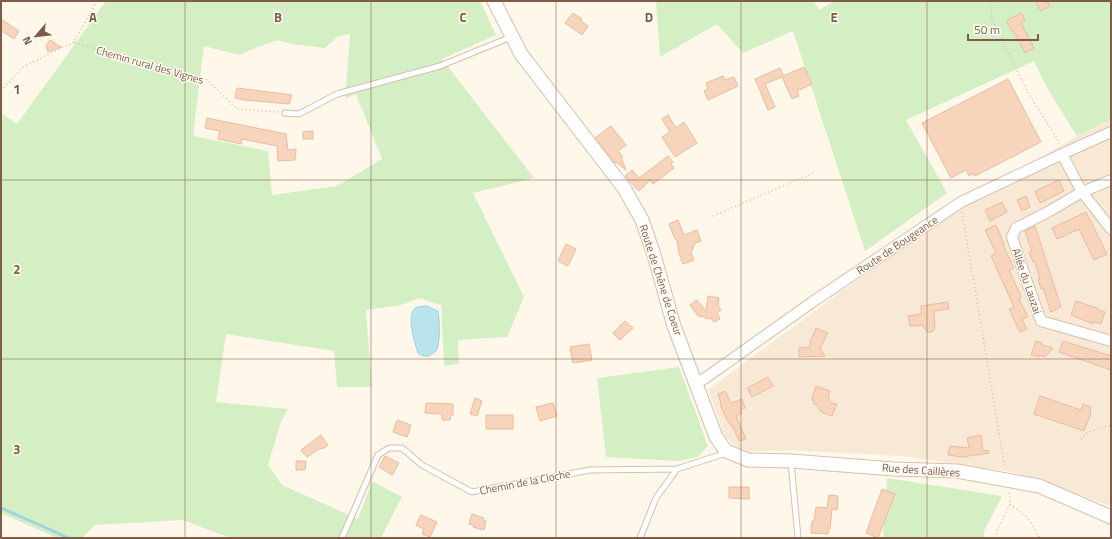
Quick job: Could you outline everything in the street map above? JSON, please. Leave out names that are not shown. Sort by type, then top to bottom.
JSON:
[{"type":"street","name":"Route de Chêne de Coeur","points":[[494,1],[521,54],[624,188],[642,220],[654,255],[674,326],[716,437],[726,451]]},
{"type":"street","name":"Route de Bougeance","points":[[696,383],[704,379],[811,303],[961,202],[1111,132]]},
{"type":"street","points":[[1062,154],[1082,192],[1111,229]]},
{"type":"street","name":"Allée du Lauzai","points":[[1111,180],[1082,192],[1016,228],[1012,237],[1042,321],[1111,341]]},
{"type":"street","name":"Rue des Caillères","points":[[726,451],[748,460],[791,461],[894,469],[956,471],[1039,486],[1111,517]]},
{"type":"lane","points":[[284,113],[299,114],[337,94],[440,66],[512,36]]},
{"type":"lane","name":"Chemin de la Cloche","points":[[342,538],[378,455],[389,448],[402,448],[422,465],[472,492],[590,470],[677,469],[723,454],[726,451]]},
{"type":"lane","points":[[791,461],[798,538]]},
{"type":"lane","points":[[640,538],[656,498],[677,469]]},
{"type":"path","points":[[1,91],[23,67],[74,42],[97,1]]},
{"type":"path","points":[[992,1],[991,16],[1028,93],[1058,140],[1062,154]]},
{"type":"path","name":"Chemin rural des Vignes","points":[[74,42],[112,54],[206,79],[237,109],[284,113]]},
{"type":"path","points":[[713,216],[813,173]]},
{"type":"path","points":[[961,202],[1008,481]]},
{"type":"path","points":[[1081,439],[1086,433],[1111,425]]},
{"type":"path","points":[[994,538],[1010,504],[1028,518],[1040,538]]},
{"type":"shaded area","points":[[1111,119],[1111,506],[1013,472],[903,456],[787,450],[742,452],[725,436],[708,390],[876,266],[965,204],[1077,136]]},
{"type":"green space","points":[[106,1],[480,1],[496,35],[442,59],[534,178],[473,193],[524,297],[507,337],[458,340],[459,364],[444,366],[441,305],[419,298],[401,305],[366,310],[372,387],[337,387],[334,351],[226,334],[216,402],[288,409],[281,422],[268,465],[282,485],[358,519],[372,481],[402,497],[381,538],[230,538],[183,520],[95,525],[82,538],[57,538],[1,513],[1,113],[17,124]],"holes":[[[350,34],[345,99],[356,94],[382,159],[337,186],[272,195],[268,151],[193,136],[204,46],[238,55],[277,40],[292,44],[325,48],[337,37]]]},
{"type":"green space","points":[[656,1],[814,1],[819,10],[834,1],[1111,1],[1111,119],[1077,136],[1047,88],[1034,61],[906,120],[947,193],[865,251],[793,31],[743,53],[717,24],[660,57]]},
{"type":"green space","points":[[679,367],[708,446],[698,457],[677,461],[606,457],[597,378]]},
{"type":"green space","points":[[887,478],[1002,496],[984,531],[984,538],[883,538]]},
{"type":"water","points":[[419,306],[427,306],[438,311],[439,341],[437,350],[430,355],[423,356],[418,353],[412,330],[411,317],[415,308]]},
{"type":"building","points":[[1035,1],[1047,1],[1050,6],[1041,11]]},
{"type":"building","points":[[573,13],[582,19],[581,21],[588,26],[582,35],[565,23]]},
{"type":"building","points":[[1021,13],[1025,20],[1021,23],[1034,48],[1025,53],[1014,32],[1006,21]]},
{"type":"building","points":[[1,19],[19,31],[14,39],[1,30]]},
{"type":"building","points":[[50,40],[61,47],[48,52],[46,46]]},
{"type":"building","points":[[804,67],[812,84],[797,91],[799,96],[792,99],[782,77],[765,84],[775,107],[768,110],[755,79],[780,68],[783,76]]},
{"type":"building","points":[[723,76],[725,80],[734,77],[738,86],[708,100],[704,91],[708,89],[706,83]]},
{"type":"building","points":[[1008,79],[1041,142],[975,176],[974,173],[969,176],[966,170],[951,178],[922,123]]},
{"type":"building","points":[[237,88],[292,95],[289,104],[244,100],[235,98]]},
{"type":"building","points":[[668,115],[676,128],[684,122],[697,143],[675,157],[662,137],[670,132],[662,119]]},
{"type":"building","points":[[207,118],[286,134],[288,150],[296,149],[295,160],[278,161],[277,146],[242,139],[241,144],[218,139],[220,131],[205,128]]},
{"type":"building","points":[[611,126],[626,145],[618,151],[623,157],[621,157],[626,170],[616,162],[615,163],[595,138]]},
{"type":"building","points":[[313,131],[313,139],[303,139],[303,132]]},
{"type":"building","points":[[668,156],[673,162],[671,164],[674,168],[653,184],[650,180],[639,191],[625,176],[632,170],[639,178]]},
{"type":"building","points":[[1059,180],[1064,191],[1040,203],[1035,191]]},
{"type":"building","points":[[1026,196],[1030,207],[1022,211],[1017,200]]},
{"type":"building","points":[[1002,202],[1007,212],[990,221],[985,210]]},
{"type":"building","points":[[1086,212],[1107,254],[1094,260],[1079,229],[1057,239],[1052,228]]},
{"type":"building","points":[[678,220],[684,235],[697,230],[701,241],[695,243],[691,253],[694,260],[683,264],[679,253],[677,240],[675,239],[669,224]]},
{"type":"building","points":[[996,225],[1003,241],[1003,245],[1014,268],[1009,270],[1020,294],[1021,298],[1019,299],[1028,317],[1022,319],[1027,329],[1020,332],[1009,309],[1014,307],[991,256],[996,253],[985,230]]},
{"type":"building","points":[[1035,226],[1061,307],[1051,312],[1043,288],[1041,289],[1035,262],[1033,262],[1029,252],[1032,252],[1025,231]]},
{"type":"building","points":[[566,244],[576,249],[568,266],[558,261]]},
{"type":"building","points":[[708,296],[719,298],[718,305],[721,310],[717,313],[720,319],[714,322],[712,319],[698,316],[690,305],[697,300],[706,311]]},
{"type":"building","points":[[1076,301],[1105,312],[1101,324],[1094,322],[1093,324],[1071,315]]},
{"type":"building","points":[[948,302],[949,309],[934,311],[935,328],[932,332],[928,332],[923,325],[910,326],[908,316],[921,314],[921,306]]},
{"type":"building","points":[[625,321],[633,328],[620,340],[613,333]]},
{"type":"building","points":[[816,328],[828,333],[820,348],[825,356],[799,357],[799,348],[810,347],[810,340]]},
{"type":"building","points":[[1036,341],[1042,343],[1042,345],[1053,348],[1045,357],[1031,355]]},
{"type":"building","points":[[1063,341],[1111,356],[1111,370],[1059,352]]},
{"type":"building","points":[[589,344],[592,360],[573,363],[570,347]]},
{"type":"building","points":[[768,377],[773,386],[752,397],[747,388]]},
{"type":"building","points":[[816,386],[830,391],[828,397],[831,403],[837,404],[832,416],[821,412],[816,404],[815,405],[812,398]]},
{"type":"building","points":[[725,391],[731,403],[742,399],[745,408],[740,410],[742,413],[736,416],[746,439],[739,441],[720,404],[718,394]]},
{"type":"building","points":[[1040,396],[1081,410],[1083,404],[1091,407],[1091,413],[1084,431],[1034,414]]},
{"type":"building","points":[[475,398],[482,401],[477,416],[470,414]]},
{"type":"building","points":[[426,403],[453,404],[453,415],[451,415],[450,420],[442,420],[442,414],[425,413]]},
{"type":"building","points":[[553,403],[557,416],[540,421],[536,407]]},
{"type":"building","points":[[486,415],[513,415],[513,429],[486,429]]},
{"type":"building","points":[[397,420],[411,425],[407,437],[393,432]]},
{"type":"building","points":[[321,435],[328,445],[307,457],[301,450]]},
{"type":"building","points":[[981,435],[983,450],[989,451],[989,453],[962,457],[948,455],[950,446],[969,448],[967,438]]},
{"type":"building","points":[[385,456],[399,463],[392,475],[379,467]]},
{"type":"building","points":[[296,461],[306,461],[305,470],[296,470]]},
{"type":"building","points":[[729,487],[749,487],[749,499],[729,498]]},
{"type":"building","points":[[882,489],[895,494],[878,538],[866,533]]},
{"type":"building","points":[[829,495],[838,496],[837,510],[832,509],[828,534],[811,533],[812,521],[814,521],[816,507],[827,508]]},
{"type":"building","points":[[472,514],[484,518],[483,520],[486,521],[484,530],[473,527],[474,525],[469,524]]},
{"type":"building","points":[[421,515],[437,522],[430,537],[422,534],[424,529],[416,525]]},
{"type":"waterway","points":[[1,508],[69,538]]}]
